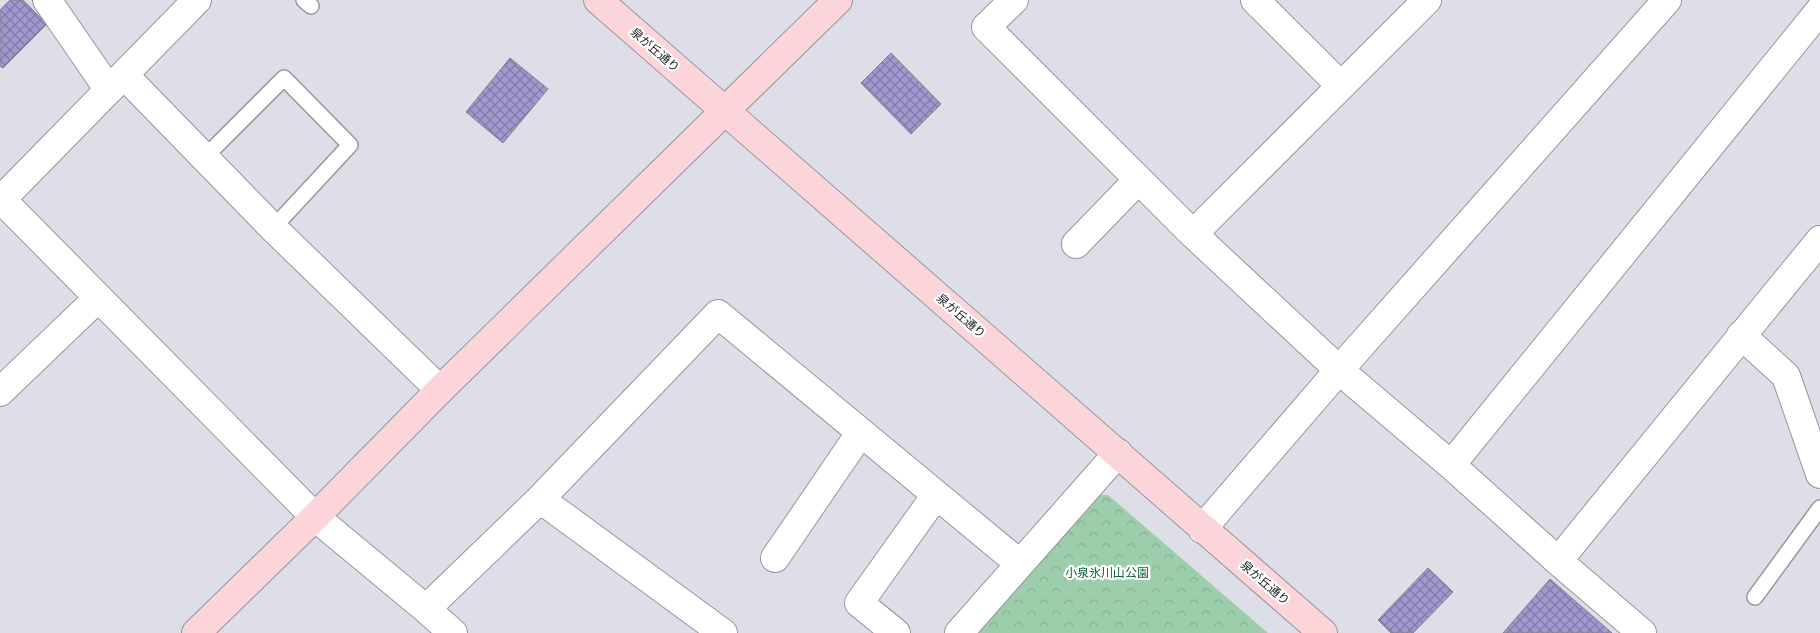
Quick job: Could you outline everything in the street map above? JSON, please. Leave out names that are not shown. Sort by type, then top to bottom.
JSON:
[{"type":"street","points":[[46,0],[117,83],[204,158],[273,228],[440,390]]},
{"type":"street","points":[[197,0],[1,200],[315,517],[453,633]]},
{"type":"street","name":"泉が丘通り","points":[[598,0],[1323,633]]},
{"type":"street","points":[[196,633],[315,517],[440,390],[838,0]]},
{"type":"street","points":[[1014,0],[986,27],[1193,234],[1338,370],[1642,633]]},
{"type":"street","points":[[1255,0],[1341,86]]},
{"type":"street","points":[[1193,234],[1427,0]]},
{"type":"street","points":[[1202,529],[1338,370],[1667,0]]},
{"type":"street","points":[[1451,466],[1820,10]]},
{"type":"street","points":[[1076,244],[1138,180]]},
{"type":"street","points":[[1558,561],[1820,240]]},
{"type":"street","points":[[0,392],[98,298]]},
{"type":"street","points":[[426,609],[540,499],[718,314],[1020,564]]},
{"type":"street","points":[[1741,335],[1786,376],[1820,474]]},
{"type":"street","points":[[776,558],[861,432]]},
{"type":"street","points":[[959,633],[1118,453]]},
{"type":"street","points":[[896,633],[859,603],[936,495]]},
{"type":"street","points":[[540,499],[724,633]]},
{"type":"lane","points":[[204,158],[284,78],[350,144],[273,228]]},
{"type":"lane","points":[[1756,597],[1820,508]]},
{"type":"green space","name":"小泉氷川山公園","points":[[1096,495],[1108,495],[1268,633],[975,633]]},
{"type":"building","points":[[10,0],[23,0],[47,24],[3,68],[0,66],[0,10]]},
{"type":"building","points":[[891,53],[941,104],[911,134],[861,83]]},
{"type":"building","points":[[510,58],[548,89],[503,143],[466,112]]},
{"type":"building","points":[[1428,568],[1453,592],[1413,633],[1391,633],[1378,620]]},
{"type":"building","points":[[1550,579],[1612,633],[1503,633]]}]
